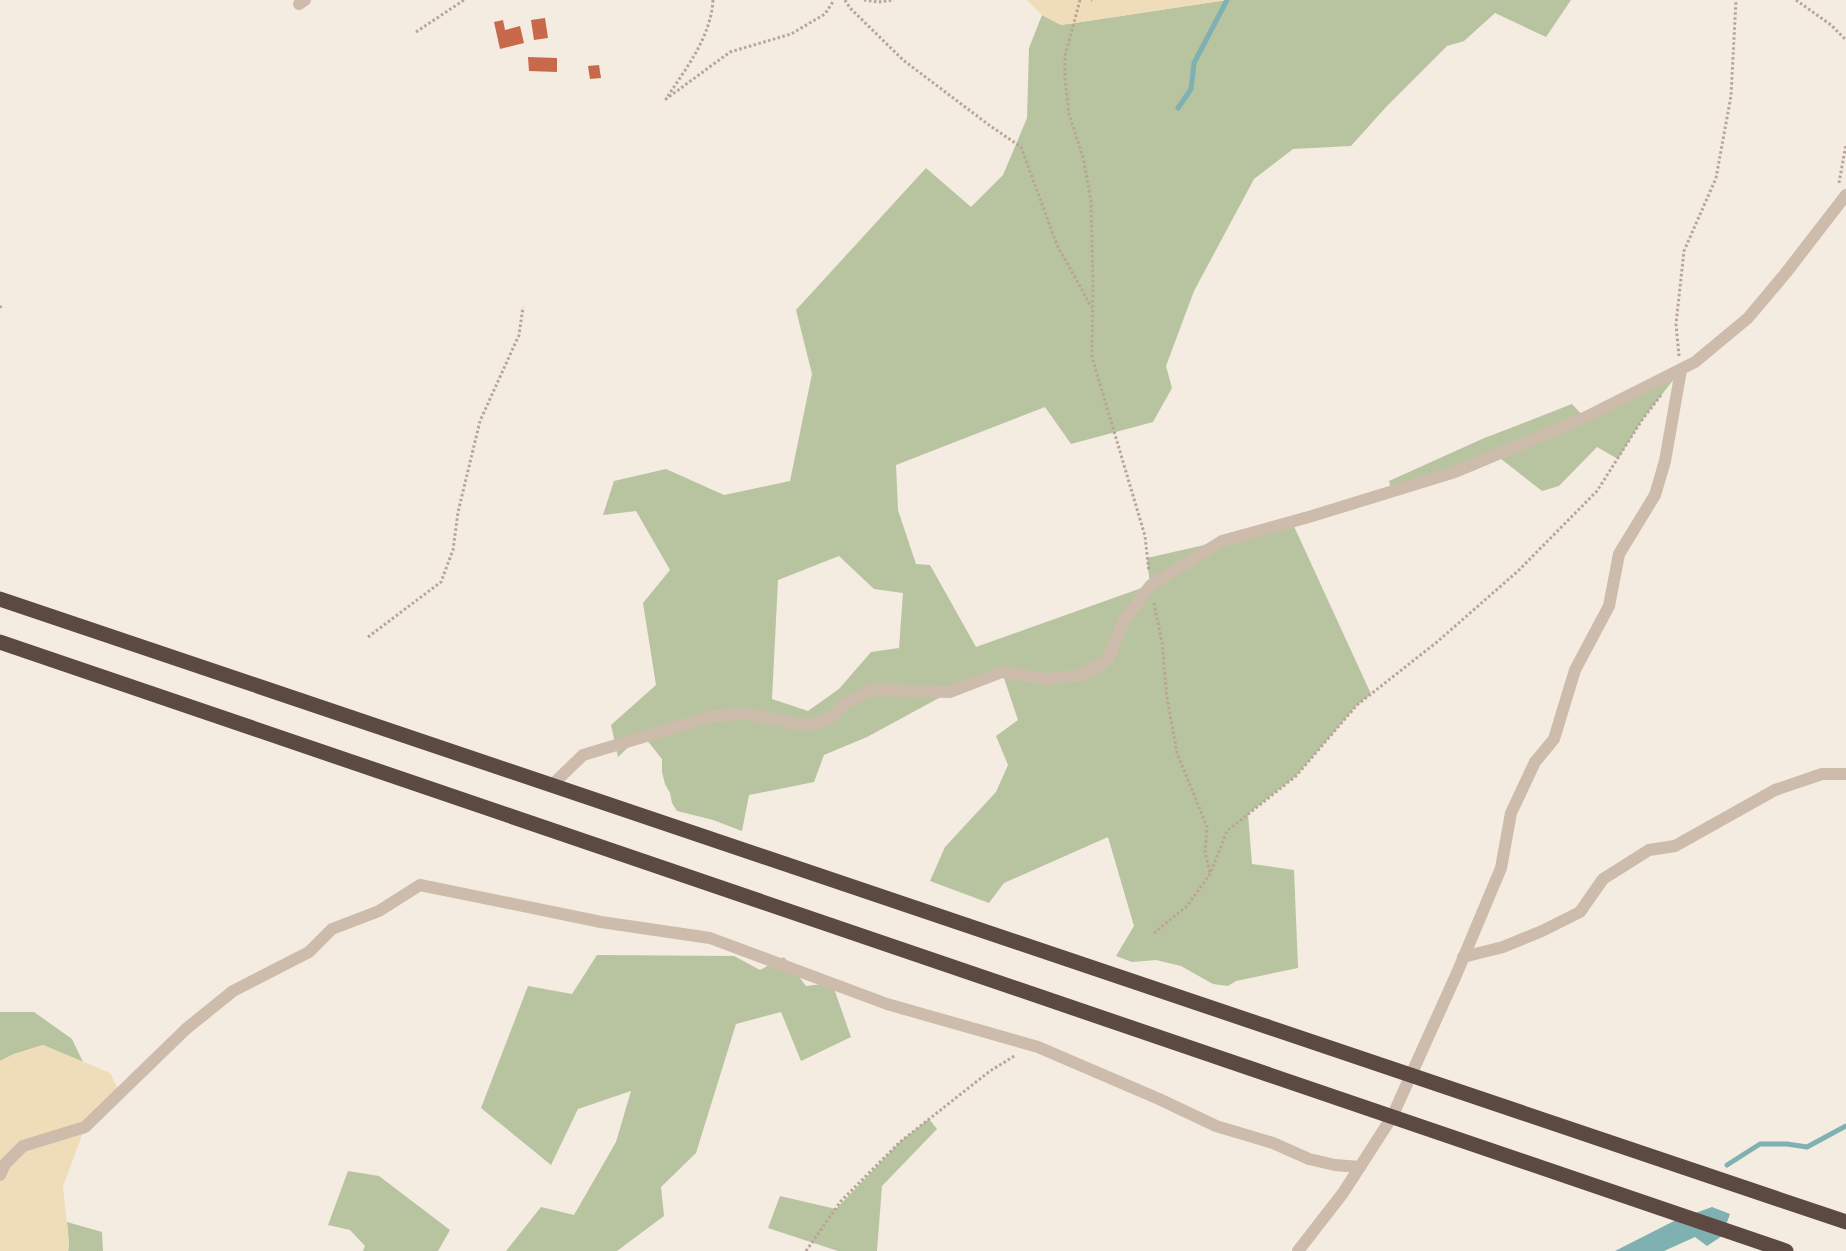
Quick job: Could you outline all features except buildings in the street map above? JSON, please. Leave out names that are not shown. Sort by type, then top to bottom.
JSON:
[{"type":"highway","points":[[0,599],[1846,1222]]},
{"type":"highway","points":[[0,642],[1786,1251]]},
{"type":"street","points":[[552,785],[583,755],[710,717],[740,713],[806,725],[828,720],[845,703],[871,690],[950,692],[1002,672],[1046,680],[1082,675],[1108,660],[1124,620],[1150,585],[1222,541],[1312,516],[1455,472],[1584,418],[1694,362],[1748,318],[1785,274],[1846,195]]},
{"type":"street","points":[[1298,1251],[1343,1193],[1392,1117],[1464,957],[1500,868],[1511,813],[1535,762],[1554,740],[1575,670],[1609,606],[1619,554],[1655,495],[1665,461],[1680,370]]},
{"type":"street","points":[[1464,957],[1503,947],[1542,931],[1580,912],[1603,879],[1649,850],[1675,846],[1776,790],[1822,774],[1846,774]]},
{"type":"street","points":[[0,1175],[6,1164],[23,1146],[85,1127],[186,1029],[233,990],[309,952],[332,929],[380,911],[420,885],[601,922],[710,938],[886,1004],[1038,1047],[1159,1099],[1216,1126],[1273,1143],[1309,1158],[1334,1165],[1360,1167]]},
{"type":"path","points":[[416,32],[464,0]]},
{"type":"path","points":[[713,0],[712,13],[699,48],[666,99],[730,52],[791,34],[825,14],[834,0]]},
{"type":"path","points":[[845,0],[850,8],[903,60],[1021,147],[1057,245],[1093,308]]},
{"type":"path","points":[[864,0],[878,2],[894,0]]},
{"type":"path","points":[[1080,0],[1065,56],[1065,79],[1069,114],[1083,157],[1091,202],[1092,357],[1145,536],[1150,585],[1162,643],[1177,754],[1207,827],[1205,852],[1210,874]]},
{"type":"path","points":[[1680,370],[1676,324],[1684,252],[1716,178],[1731,96],[1736,0]]},
{"type":"path","points":[[1796,0],[1831,26],[1846,40]]},
{"type":"path","points":[[368,637],[441,582],[453,550],[458,512],[480,421],[519,335],[523,307]]},
{"type":"path","points":[[1154,933],[1187,906],[1210,874],[1227,831],[1296,776],[1357,706],[1437,642],[1518,571],[1597,491],[1642,420],[1664,391]]},
{"type":"path","points":[[806,1251],[841,1201],[900,1142],[990,1070],[1021,1052],[1038,1047]]},
{"type":"green space","points":[[1227,0],[1571,0],[1546,37],[1495,13],[1464,41],[1447,46],[1386,107],[1351,146],[1293,149],[1254,179],[1194,291],[1166,366],[1172,388],[1153,422],[1071,444],[1045,407],[896,465],[898,510],[916,564],[930,565],[976,647],[1150,585],[1147,558],[1222,541],[1292,522],[1371,694],[1357,705],[1296,776],[1248,814],[1252,864],[1294,870],[1298,968],[1236,981],[1228,986],[1213,984],[1181,966],[1156,960],[1132,962],[1116,956],[1134,926],[1108,837],[1004,883],[989,903],[930,881],[945,847],[996,792],[1008,765],[996,736],[1018,720],[1002,672],[950,692],[867,737],[824,755],[814,782],[749,795],[742,831],[713,820],[677,811],[665,784],[662,772],[662,759],[642,734],[618,757],[611,725],[656,685],[643,603],[670,570],[636,511],[603,515],[614,481],[666,469],[724,495],[790,481],[812,374],[796,310],[926,168],[971,207],[1003,175],[1027,118],[1029,48],[1042,15],[1061,25]],"holes":[[[839,556],[874,589],[903,593],[899,648],[871,652],[839,689],[808,711],[772,699],[778,580]]]},
{"type":"green space","points":[[1681,370],[1642,420],[1618,459],[1597,447],[1559,486],[1542,491],[1496,455],[1392,492],[1389,481],[1482,439],[1572,404],[1585,418]]},
{"type":"green space","points":[[597,955],[734,956],[760,970],[784,957],[806,986],[832,983],[851,1037],[801,1061],[781,1012],[736,1024],[696,1153],[661,1187],[664,1216],[617,1251],[506,1251],[541,1207],[574,1215],[616,1142],[631,1091],[578,1109],[551,1165],[481,1108],[528,986],[572,994]]},
{"type":"green space","points":[[0,1012],[34,1012],[72,1039],[83,1062],[43,1045],[14,1054],[0,1061]]},
{"type":"green space","points":[[929,1119],[937,1129],[882,1186],[877,1251],[838,1251],[768,1228],[780,1196],[836,1209],[900,1142]]},
{"type":"green space","points":[[348,1171],[379,1176],[450,1230],[438,1251],[363,1251],[365,1246],[350,1230],[328,1225]]},
{"type":"green space","points":[[67,1222],[102,1232],[103,1251],[68,1251]]},
{"type":"sand","points":[[1027,0],[1227,0],[1061,25],[1042,15]]},
{"type":"sand","points":[[43,1045],[110,1073],[120,1093],[85,1127],[63,1186],[69,1244],[68,1251],[0,1251],[0,1061],[14,1054]]},
{"type":"water","points":[[1712,1207],[1730,1214],[1722,1236],[1707,1246],[1695,1237],[1664,1251],[1615,1251],[1676,1220]]},
{"type":"waterway","points":[[1178,108],[1191,89],[1194,63],[1227,0]]},
{"type":"waterway","points":[[1727,1165],[1760,1144],[1787,1144],[1807,1147],[1846,1126]]}]
